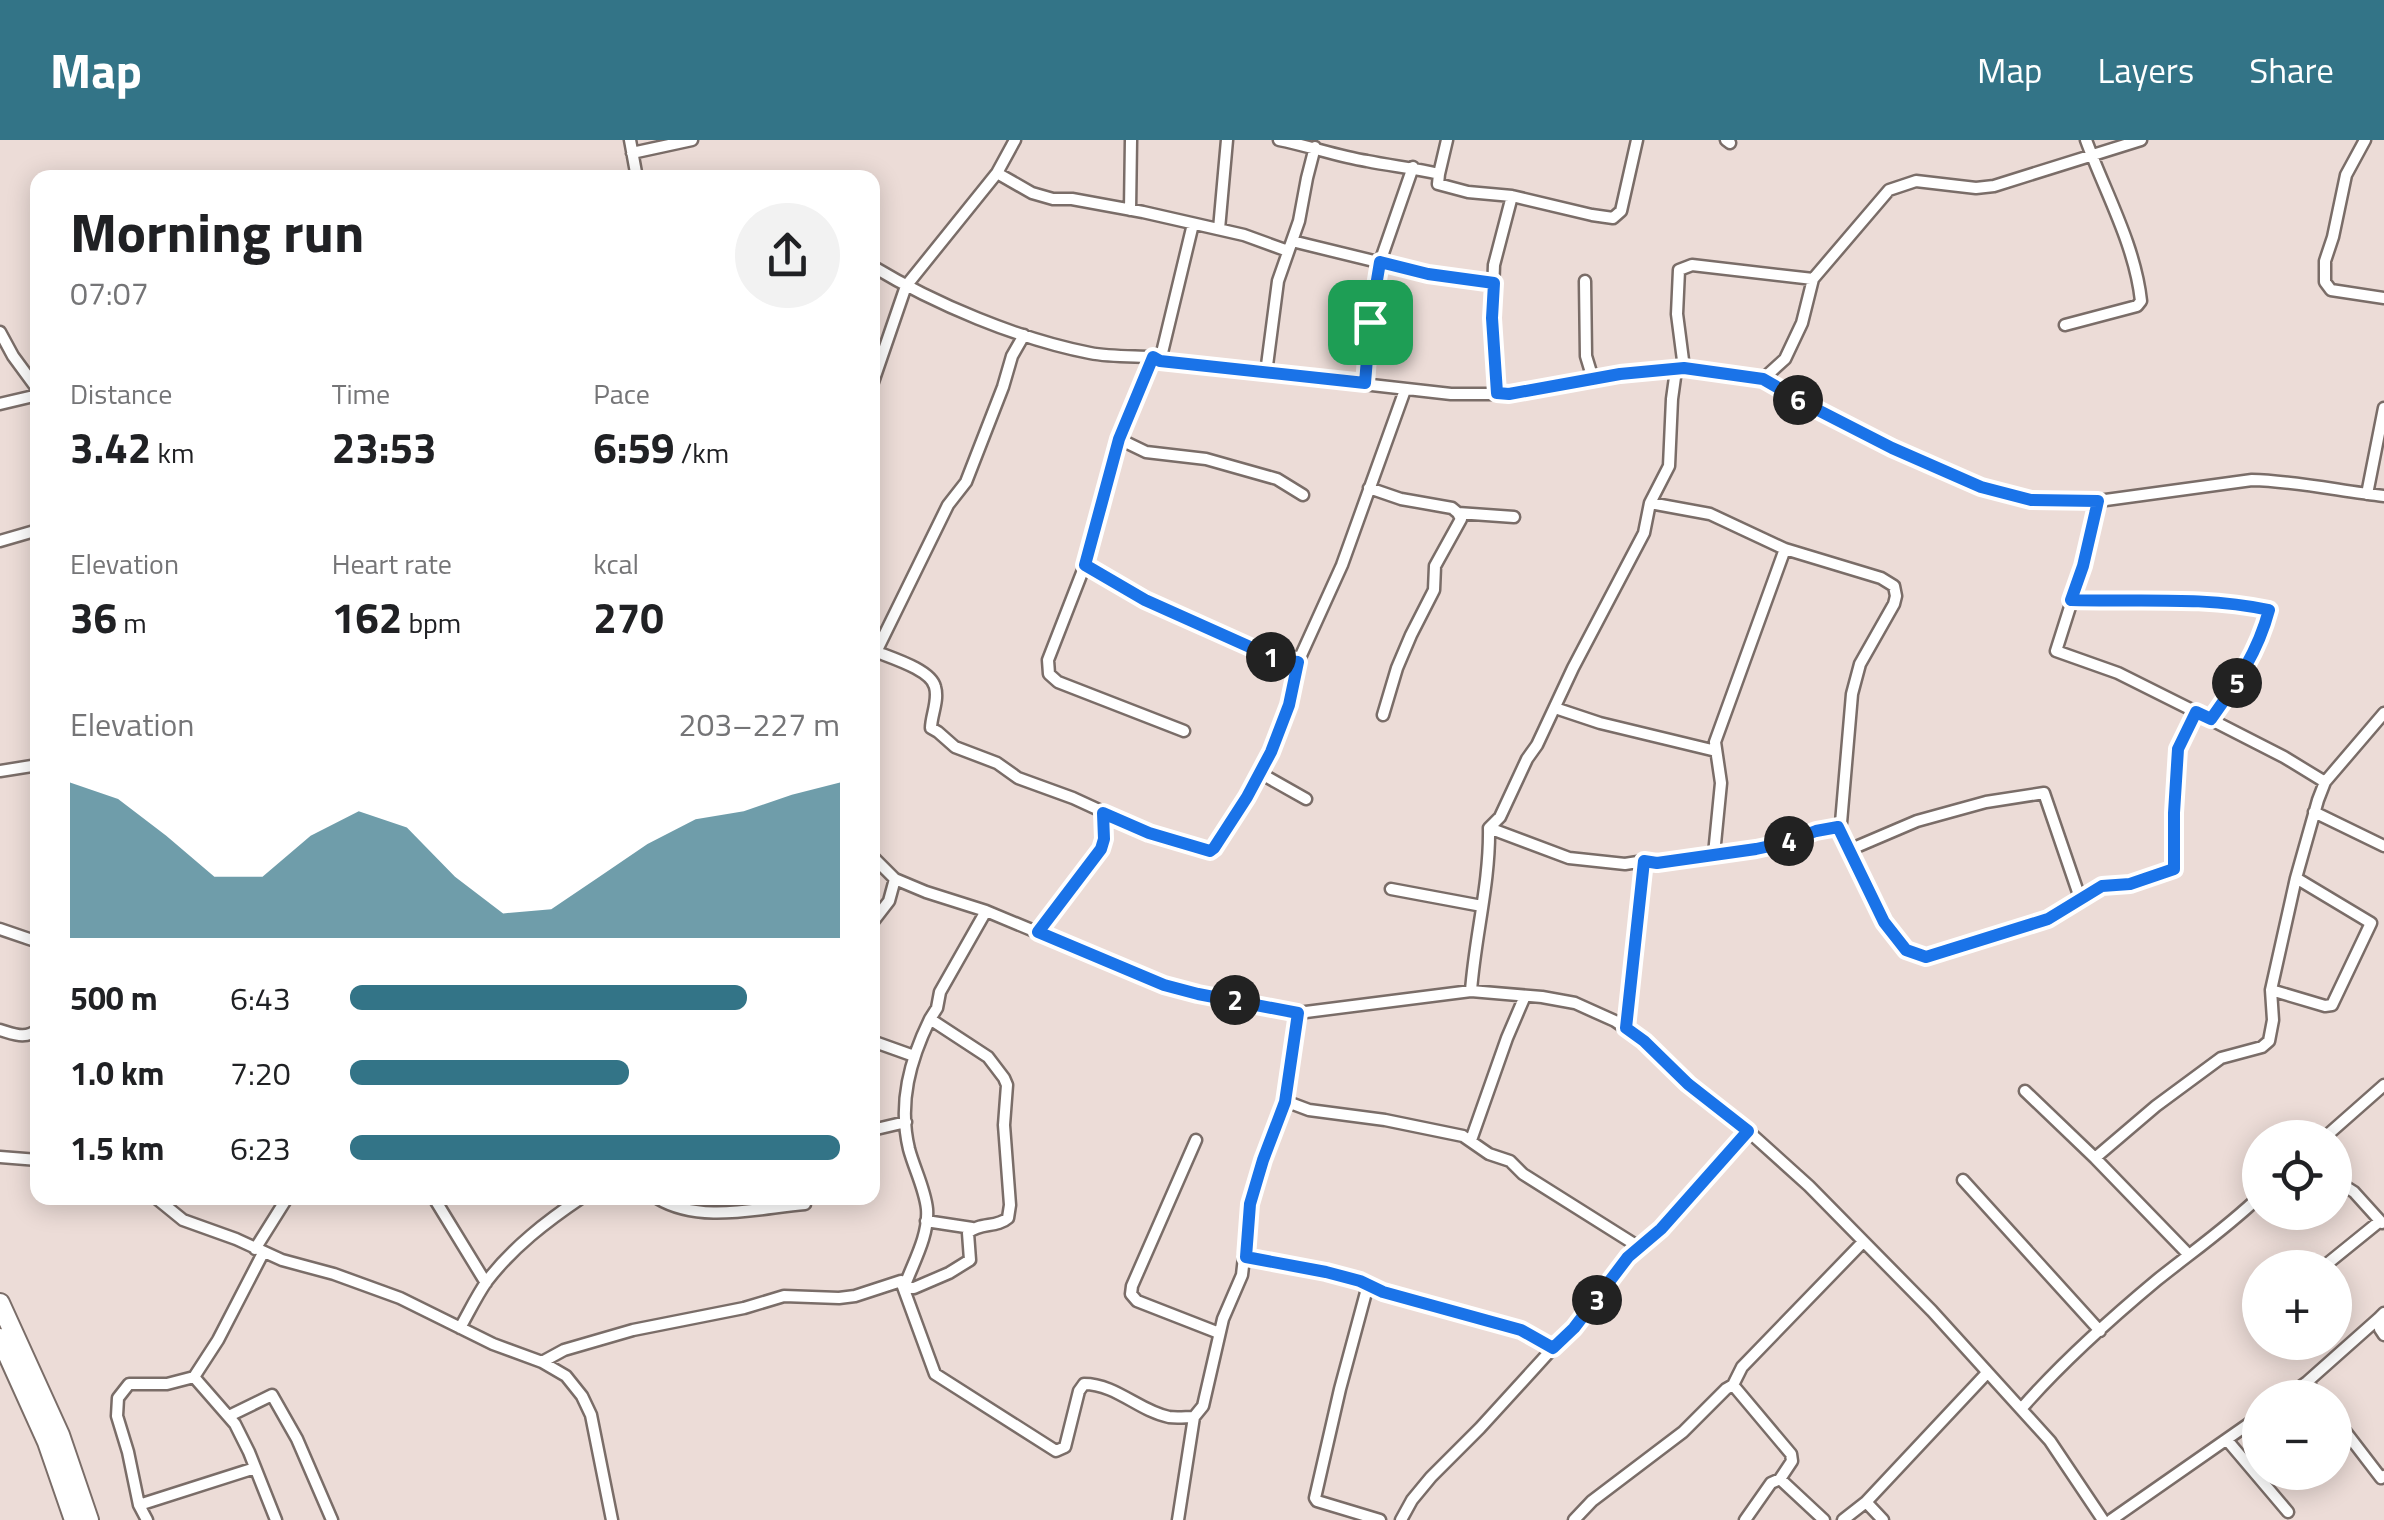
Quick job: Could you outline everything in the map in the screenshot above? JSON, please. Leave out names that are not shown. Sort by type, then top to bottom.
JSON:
[{"type":"highway","points":[[0,1303],[60,1435],[89,1520]]},
{"type":"highway","points":[[0,1338],[47,1442],[74,1520]]},
{"type":"street","points":[[630,140],[635,170]]},
{"type":"street","points":[[632,153],[692,140]]},
{"type":"street","points":[[880,362],[906,286],[997,172],[1014,140]]},
{"type":"street","points":[[1130,210],[1131,140]]},
{"type":"street","points":[[1219,230],[1227,140]]},
{"type":"street","points":[[1280,140],[1439,174]]},
{"type":"street","points":[[1447,140],[1438,184],[1613,218],[1621,211],[1637,140]]},
{"type":"street","points":[[2066,325],[2127,310],[2141,301],[2130,255],[2086,140]]},
{"type":"street","points":[[1763,379],[1785,358],[1802,322],[1813,279],[1888,190],[1916,181],[1976,188],[1994,186],[2141,140]]},
{"type":"street","points":[[2366,140],[2346,175],[2324,261],[2325,282],[2331,290],[2384,298]]},
{"type":"street","points":[[1266,373],[1278,280],[1299,222],[1316,147]]},
{"type":"street","points":[[1365,383],[1380,262],[1413,167]]},
{"type":"street","points":[[997,172],[1032,193],[1053,199],[1130,210],[1267,242],[1494,283]]},
{"type":"street","points":[[1497,393],[1492,318],[1494,266],[1512,196]]},
{"type":"street","points":[[1184,732],[1058,682],[1049,674],[1048,660],[1085,565],[1119,439],[1156,359],[1193,224]]},
{"type":"street","points":[[1471,991],[1490,863],[1489,828],[1500,817],[1635,552],[1644,533],[1650,503],[1669,466],[1672,399],[1680,369],[1679,270],[1692,266],[1813,279]]},
{"type":"street","points":[[880,271],[906,286],[1024,335],[1092,354],[1451,394],[1509,394],[1620,374],[1680,369],[1763,379],[1892,448],[1981,487],[2031,500],[2098,501],[2252,480],[2384,496]]},
{"type":"street","points":[[1585,281],[1586,356],[1594,379]]},
{"type":"street","points":[[0,332],[30,381]]},
{"type":"street","points":[[880,639],[948,505],[966,482],[1012,356],[1024,335]]},
{"type":"street","points":[[880,653],[915,668],[931,680],[935,687],[931,728],[955,748],[996,762],[1018,778],[1149,833],[1210,851],[1260,773],[1289,705],[1298,662],[1342,565],[1405,390]]},
{"type":"street","points":[[0,404],[30,395]]},
{"type":"street","points":[[2366,494],[2384,408]]},
{"type":"street","points":[[1119,439],[1146,452],[1206,459],[1277,479],[1303,494]]},
{"type":"street","points":[[1370,488],[1401,499],[1452,508],[1461,519],[1435,566],[1434,590],[1411,635],[1383,715]]},
{"type":"street","points":[[2098,501],[2083,566],[2056,650],[2118,673],[2284,757],[2325,782]]},
{"type":"street","points":[[1650,503],[1710,514],[1785,549],[1889,581],[1894,586],[1896,596],[1860,664],[1852,694],[1838,827],[1884,922],[1906,950],[1926,957],[2048,919],[2102,886],[2130,884],[2174,869],[2178,749],[2196,712]]},
{"type":"street","points":[[1458,513],[1514,517]]},
{"type":"street","points":[[0,541],[30,532]]},
{"type":"street","points":[[1714,854],[1721,783],[1714,742],[1785,549]]},
{"type":"street","points":[[1085,565],[1145,600],[1279,660],[1298,662]]},
{"type":"street","points":[[2071,600],[2244,604],[2269,610],[2244,674],[2211,719]]},
{"type":"street","points":[[1555,708],[1716,751]]},
{"type":"street","points":[[2096,1158],[2156,1106],[2222,1058],[2262,1047],[2269,1041],[2273,1020],[2271,990],[2314,812],[2325,782],[2384,713]]},
{"type":"street","points":[[0,771],[30,766]]},
{"type":"street","points":[[1260,773],[1306,799]]},
{"type":"street","points":[[1849,850],[1916,821],[1986,802],[2044,793],[2080,898]]},
{"type":"street","points":[[2314,812],[2384,846]]},
{"type":"street","points":[[1038,932],[1101,849],[1103,813]]},
{"type":"street","points":[[1489,828],[1569,858],[1625,864],[1756,849],[1838,827]]},
{"type":"street","points":[[1626,1028],[1644,861]]},
{"type":"street","points":[[880,864],[895,879],[926,892],[1038,932],[1164,985],[1198,994],[1298,1013],[1471,991],[1576,1003],[1599,1012],[1644,1041],[1688,1084],[1809,1186],[1932,1311],[2021,1409],[2064,1460],[2097,1517]]},
{"type":"street","points":[[2296,878],[2384,928]]},
{"type":"street","points":[[880,912],[889,900],[895,879]]},
{"type":"street","points":[[1391,888],[1482,906]]},
{"type":"street","points":[[986,912],[940,992],[937,1008],[907,1076],[908,1146],[927,1208],[924,1238],[903,1283],[935,1374],[1056,1451],[1065,1447],[1079,1390],[1084,1384],[1107,1388],[1172,1418],[1194,1416]]},
{"type":"street","points":[[2271,990],[2332,1006],[2372,923]]},
{"type":"street","points":[[0,930],[30,939]]},
{"type":"street","points":[[1471,1140],[1526,996]]},
{"type":"street","points":[[1178,1520],[1194,1416],[1203,1406],[1223,1319],[1242,1275],[1250,1204],[1285,1102],[1298,1013]]},
{"type":"street","points":[[926,1222],[972,1228],[999,1224],[1008,1218],[1010,1205],[1004,1078],[988,1056],[930,1019]]},
{"type":"street","points":[[0,1030],[30,1034]]},
{"type":"street","points":[[880,1044],[914,1056]]},
{"type":"street","points":[[2344,1120],[2384,1085]]},
{"type":"street","points":[[2025,1090],[2188,1255]]},
{"type":"street","points":[[1285,1102],[1309,1110],[1463,1136],[1639,1246]]},
{"type":"street","points":[[880,1128],[906,1122]]},
{"type":"street","points":[[1402,1520],[1431,1477],[1574,1328],[1628,1257],[1661,1229],[1748,1131]]},
{"type":"street","points":[[1196,1140],[1131,1294],[1137,1302],[1219,1333]]},
{"type":"street","points":[[0,1156],[30,1158]]},
{"type":"street","points":[[1963,1180],[2100,1331]]},
{"type":"street","points":[[2346,1250],[2382,1223],[2352,1191]]},
{"type":"street","points":[[165,1205],[183,1220],[259,1251],[400,1298],[566,1376],[591,1415],[612,1520]]},
{"type":"street","points":[[147,1520],[139,1505],[117,1416],[118,1398],[130,1384],[168,1384],[194,1377],[218,1340],[283,1205]]},
{"type":"street","points":[[438,1205],[486,1282]]},
{"type":"street","points":[[460,1328],[486,1282],[510,1255],[572,1205]]},
{"type":"street","points":[[668,1205],[705,1212],[796,1205]]},
{"type":"street","points":[[2021,1409],[2048,1377],[2100,1331],[2242,1214]]},
{"type":"street","points":[[903,1283],[914,1288],[970,1260],[968,1232],[972,1228]]},
{"type":"street","points":[[1574,1520],[1733,1385],[1742,1368],[1863,1242]]},
{"type":"street","points":[[1246,1257],[1326,1272],[1426,1305],[1521,1330],[1553,1348]]},
{"type":"street","points":[[542,1362],[564,1350],[633,1330],[692,1320],[784,1296],[839,1298],[903,1283]]},
{"type":"street","points":[[1368,1285],[1316,1498],[1380,1520]]},
{"type":"street","points":[[2382,1316],[2380,1328],[2384,1336]]},
{"type":"street","points":[[2309,1380],[2382,1316]]},
{"type":"street","points":[[1844,1520],[1866,1502],[1986,1373]]},
{"type":"street","points":[[194,1377],[235,1424],[276,1520]]},
{"type":"street","points":[[1733,1385],[1792,1461],[1745,1520]]},
{"type":"street","points":[[229,1416],[272,1395],[297,1439],[332,1520]]},
{"type":"street","points":[[2111,1520],[2242,1429]]},
{"type":"street","points":[[2227,1440],[2288,1512]]},
{"type":"street","points":[[2352,1440],[2381,1478],[2384,1476]]},
{"type":"street","points":[[139,1505],[255,1468]]},
{"type":"street","points":[[1780,1479],[1824,1520]]},
{"type":"street","points":[[1866,1502],[1883,1520]]},
{"type":"route","points":[[1380,262],[1458,280],[1494,283],[1497,393],[1684,368],[1763,379],[1892,448],[1981,487],[2031,500],[2098,501],[2071,600],[2244,604],[2269,610],[2244,674],[2211,719],[2196,712],[2178,749],[2174,869],[2130,884],[2102,886],[2048,919],[1926,957],[1906,950],[1884,922],[1838,827],[1756,849],[1657,863],[1644,861],[1626,1028],[1748,1131],[1661,1229],[1628,1257],[1596,1302],[1553,1348],[1521,1330],[1383,1292],[1360,1281],[1246,1257],[1250,1204],[1285,1102],[1298,1013],[1164,985],[1038,932],[1101,849],[1103,813],[1149,833],[1210,851],[1214,848],[1271,752],[1289,705],[1298,662],[1279,660],[1145,600],[1085,565],[1119,439],[1153,357],[1160,361],[1365,383],[1370,322],[1380,262]]}]
